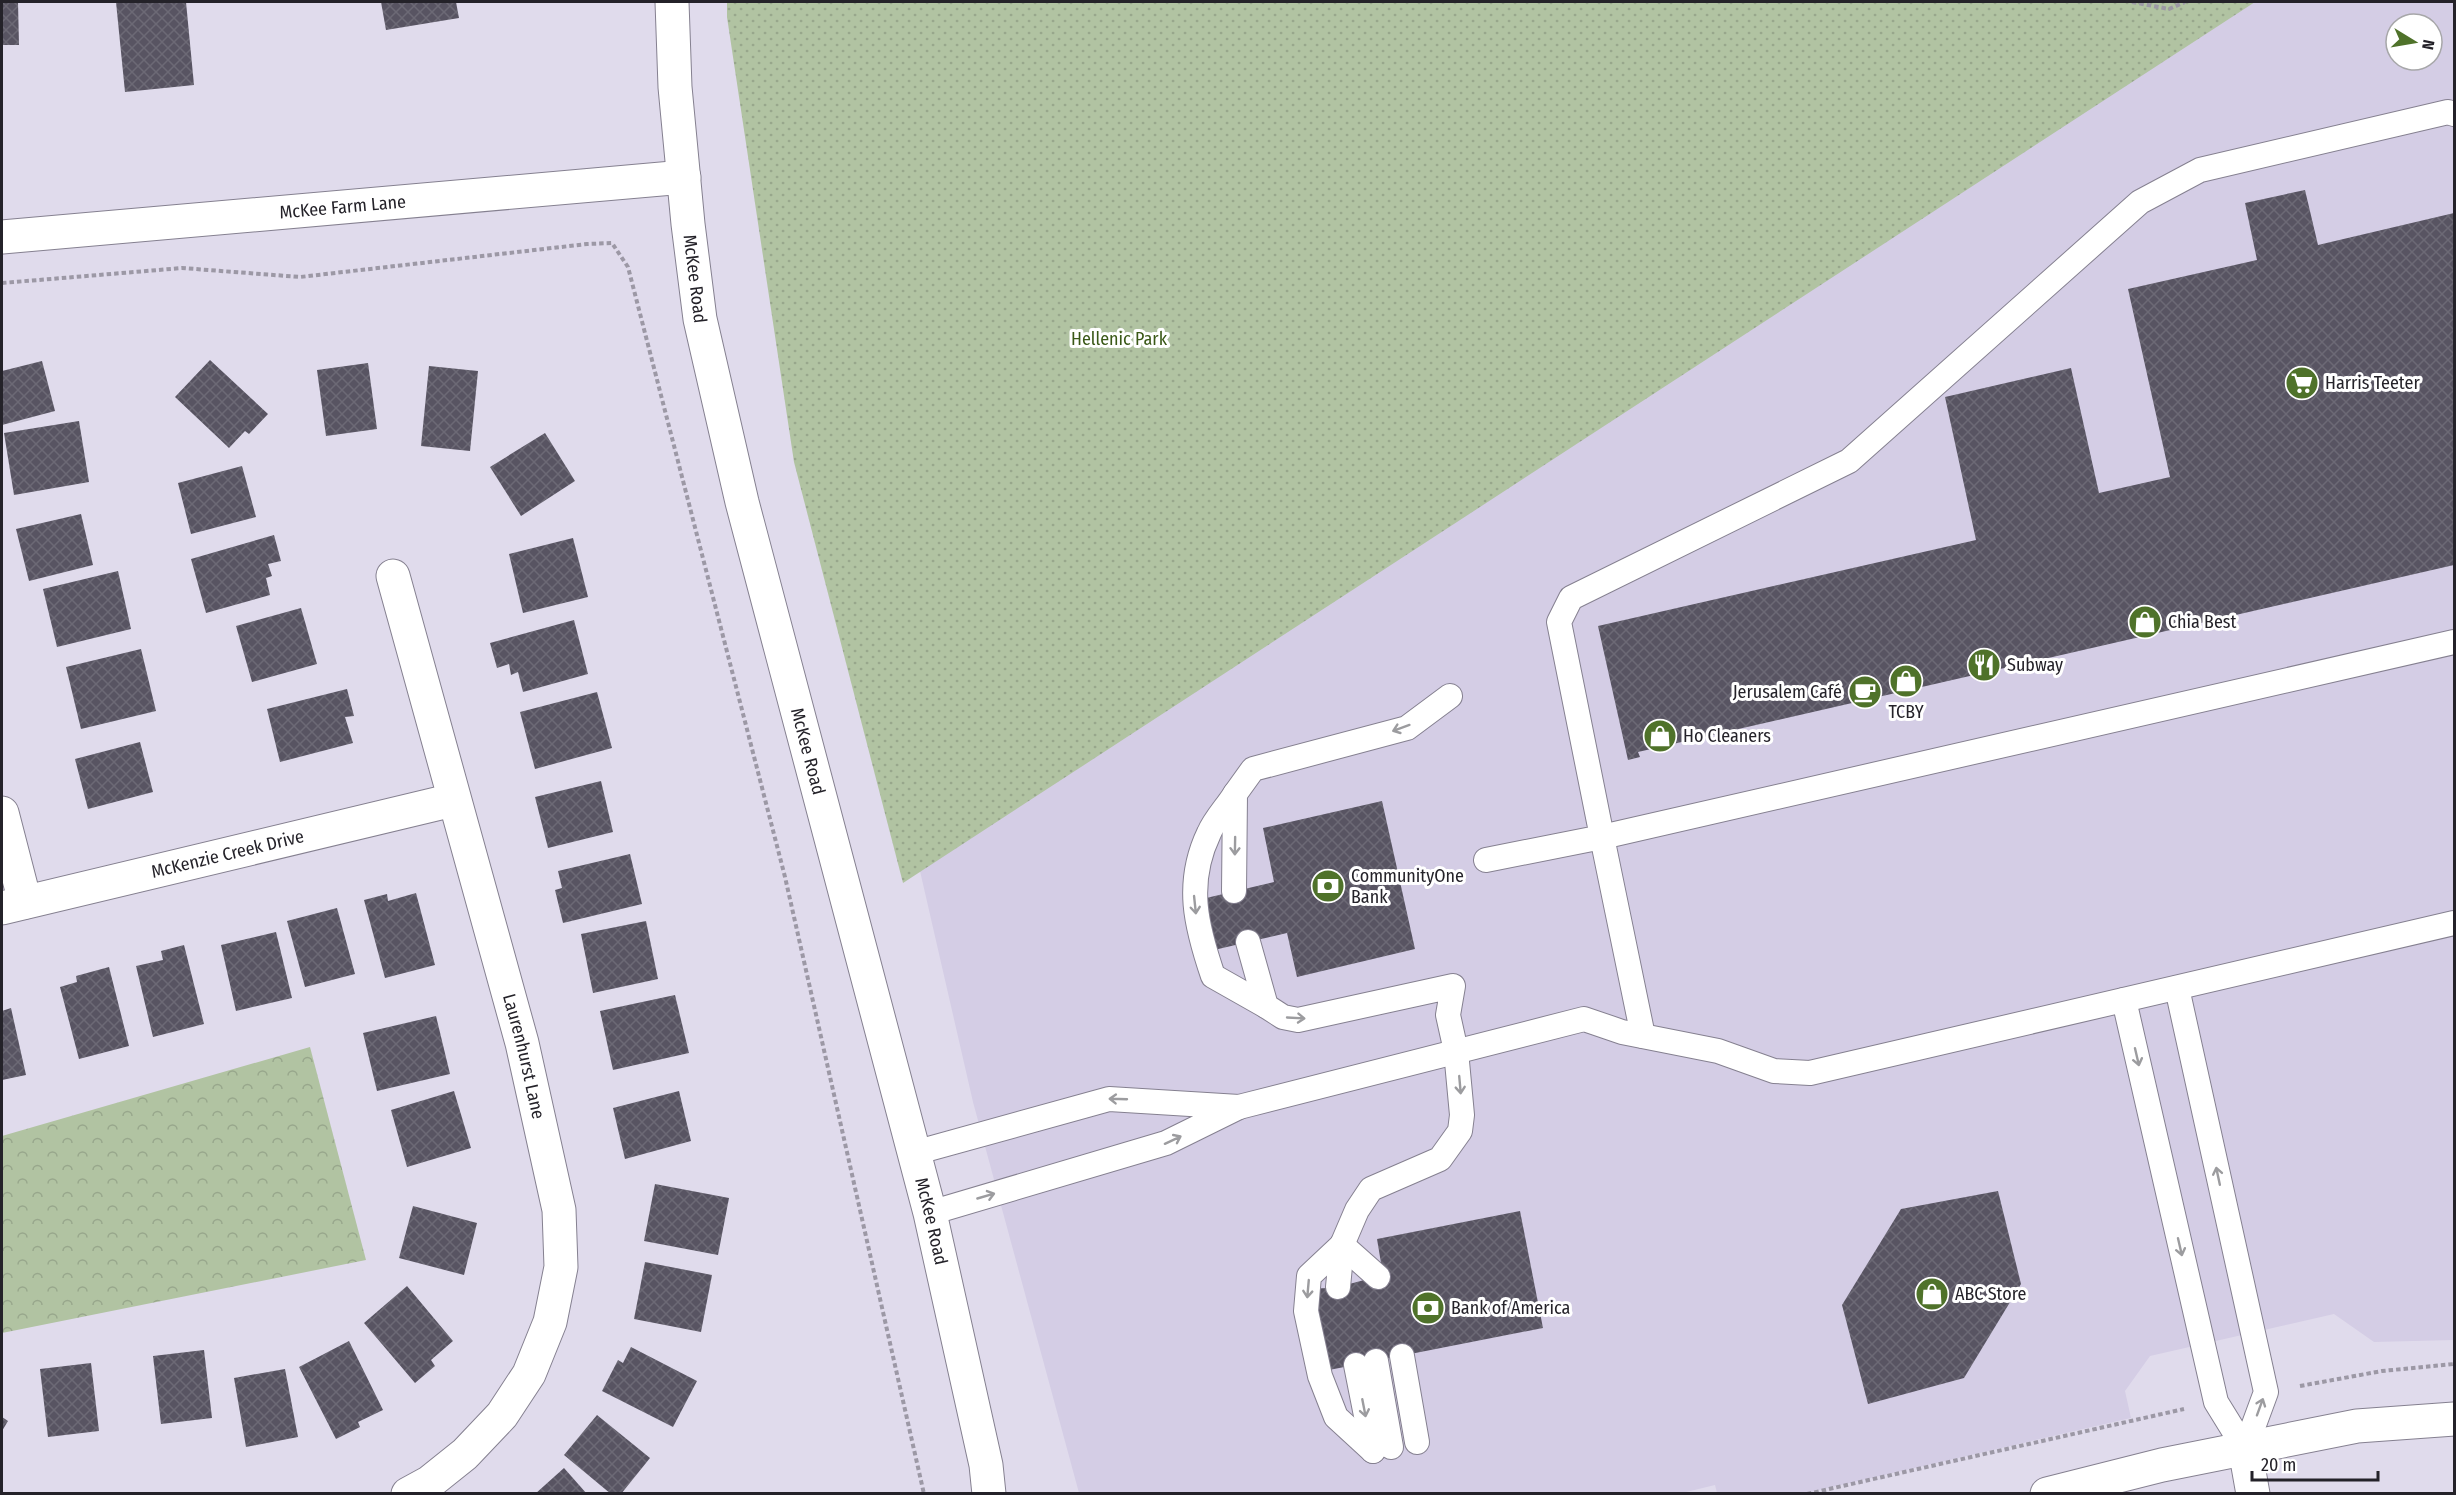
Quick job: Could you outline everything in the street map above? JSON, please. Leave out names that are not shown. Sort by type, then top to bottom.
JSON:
[{"type":"street","name":"McKee Road","points":[[672,2],[675,87],[700,319],[735,473],[930,1213],[986,1465],[989,1494]]},
{"type":"street","name":"McKee Farm Lane","points":[[2,237],[684,177]]},
{"type":"street","name":"Laurenhurst Lane","points":[[393,576],[453,800],[522,1043],[559,1210],[561,1267],[550,1322],[529,1374],[502,1415],[465,1454],[430,1482],[408,1494]]},
{"type":"street","name":"McKenzie Creek Drive","points":[[13,905],[453,800]]},
{"type":"street","points":[[2,813],[13,905]]},
{"type":"street","points":[[2047,1494],[2162,1465],[2357,1426],[2454,1419]]},
{"type":"street","points":[[2245,1449],[2253,1494]]},
{"type":"lane","points":[[1643,1036],[1559,622],[1571,598],[1849,461],[2140,202],[2200,170],[2448,112],[2454,114]]},
{"type":"lane","points":[[1486,860],[1602,837],[2454,642]]},
{"type":"lane","points":[[1366,1363],[1382,1449],[1336,1417],[1320,1376],[1306,1311],[1309,1276],[1342,1245],[1357,1210],[1371,1188],[1440,1159],[1460,1131],[1462,1115],[1456,1051],[1448,1016],[1453,986],[1298,1020],[1283,1017],[1213,976],[1198,931],[1194,895],[1197,863],[1210,831],[1253,769],[1407,728],[1450,696]]},
{"type":"lane","points":[[1234,891],[1235,794]]},
{"type":"lane","points":[[930,1213],[1166,1143],[1239,1107],[1584,1019],[1622,1032],[1718,1051],[1774,1071],[1810,1073],[2454,923]]},
{"type":"lane","points":[[1248,942],[1266,1006]]},
{"type":"lane","points":[[2177,988],[2266,1392],[2245,1449]]},
{"type":"lane","points":[[2124,1000],[2216,1402],[2245,1449]]},
{"type":"lane","points":[[914,1153],[1109,1099],[1239,1107]]},
{"type":"lane","points":[[1342,1245],[1358,1282],[1342,1245]]},
{"type":"lane","points":[[1402,1356],[1417,1442]]},
{"type":"path","points":[[2132,2],[2169,9],[2185,2]]},
{"type":"path","points":[[2,283],[182,268],[300,277],[575,245],[612,243],[628,267],[784,877],[924,1494]]},
{"type":"path","points":[[2266,1392],[2382,1371],[2454,1364]]},
{"type":"path","points":[[1807,1494],[2216,1402]]},
{"type":"shaded area","points":[[2248,2],[2454,2],[2454,1340],[2374,1342],[2334,1314],[2150,1356],[2125,1391],[2131,1418],[1806,1493],[1717,1493],[1715,1485],[1678,1494],[1079,1493],[973,1102],[920,871]]},
{"type":"green space","name":"Hellenic Park","points":[[727,2],[2255,2],[903,883],[794,462],[727,17]]},
{"type":"green space","points":[[310,1047],[366,1260],[2,1333],[2,1136]]},
{"type":"building","points":[[2,2],[18,2],[19,45],[2,45]]},
{"type":"building","points":[[116,2],[186,2],[194,85],[125,92]]},
{"type":"building","points":[[381,2],[456,2],[459,18],[386,30]]},
{"type":"building","points":[[2305,190],[2318,245],[2454,213],[2454,565],[1638,752],[1640,757],[1628,760],[1598,626],[1976,540],[1945,397],[2071,368],[2099,493],[2170,477],[2128,289],[2257,260],[2245,203]]},
{"type":"building","points":[[210,360],[268,414],[249,434],[245,431],[229,448],[175,397]]},
{"type":"building","points":[[42,361],[55,411],[2,425],[2,371]]},
{"type":"building","points":[[368,363],[377,429],[326,436],[317,370]]},
{"type":"building","points":[[429,366],[478,371],[470,451],[421,446]]},
{"type":"building","points":[[79,421],[89,482],[14,495],[4,433]]},
{"type":"building","points":[[545,433],[575,481],[521,516],[490,467]]},
{"type":"building","points":[[242,466],[256,517],[191,534],[178,483]]},
{"type":"building","points":[[81,514],[93,565],[29,581],[16,529]]},
{"type":"building","points":[[274,535],[281,561],[268,564],[272,576],[266,578],[270,595],[206,613],[191,559]]},
{"type":"building","points":[[573,538],[588,597],[523,613],[509,554]]},
{"type":"building","points":[[118,571],[131,629],[57,647],[43,589]]},
{"type":"building","points":[[301,608],[317,664],[252,682],[236,626]]},
{"type":"building","points":[[574,620],[588,674],[523,692],[518,672],[511,675],[509,664],[497,668],[490,643]]},
{"type":"building","points":[[141,649],[156,711],[81,729],[66,667]]},
{"type":"building","points":[[347,689],[354,716],[345,717],[353,743],[280,762],[267,709]]},
{"type":"building","points":[[597,692],[612,748],[535,769],[520,712]]},
{"type":"building","points":[[140,742],[153,792],[88,809],[75,759]]},
{"type":"building","points":[[601,781],[613,832],[548,848],[535,797]]},
{"type":"building","name":"CommunityOne Bank","points":[[1382,801],[1415,949],[1297,977],[1287,933],[1214,950],[1202,899],[1274,882],[1263,828]]},
{"type":"building","points":[[630,854],[642,904],[563,923],[555,890],[562,888],[558,871]]},
{"type":"building","points":[[416,893],[435,965],[385,978],[364,900],[387,894],[388,901]]},
{"type":"building","points":[[337,908],[355,974],[305,987],[287,921]]},
{"type":"building","points":[[646,921],[658,979],[593,993],[581,934]]},
{"type":"building","points":[[276,932],[292,998],[236,1011],[221,945]]},
{"type":"building","points":[[184,945],[204,1024],[153,1037],[136,966],[163,960],[161,951]]},
{"type":"building","points":[[109,967],[129,1046],[79,1059],[60,987],[77,982],[76,976]]},
{"type":"building","points":[[675,995],[689,1053],[613,1070],[600,1011]]},
{"type":"building","points":[[11,1008],[26,1075],[2,1080],[2,1011]]},
{"type":"building","points":[[436,1016],[450,1074],[377,1091],[363,1033]]},
{"type":"building","points":[[454,1091],[471,1148],[407,1167],[391,1110]]},
{"type":"building","points":[[679,1091],[691,1141],[625,1159],[613,1108]]},
{"type":"building","points":[[655,1184],[729,1198],[718,1255],[644,1241]]},
{"type":"building","name":"ABC Store","points":[[1998,1191],[2021,1284],[1964,1378],[1868,1404],[1842,1305],[1901,1209]]},
{"type":"building","points":[[413,1206],[477,1223],[464,1275],[399,1258]]},
{"type":"building","name":"Bank of America","points":[[1520,1211],[1543,1328],[1329,1370],[1313,1289],[1338,1287],[1383,1275],[1377,1239]]},
{"type":"building","points":[[645,1262],[712,1275],[701,1332],[634,1319]]},
{"type":"building","points":[[407,1286],[453,1341],[431,1360],[435,1366],[415,1383],[364,1323]]},
{"type":"building","points":[[349,1341],[383,1410],[358,1422],[360,1427],[336,1439],[299,1367]]},
{"type":"building","points":[[631,1347],[697,1381],[673,1427],[602,1391],[618,1360],[623,1363]]},
{"type":"building","points":[[204,1350],[212,1418],[161,1424],[153,1356]]},
{"type":"building","points":[[91,1363],[99,1431],[48,1437],[40,1369]]},
{"type":"building","points":[[285,1369],[298,1437],[246,1447],[234,1378]]},
{"type":"building","points":[[597,1415],[650,1458],[621,1494],[611,1494],[564,1455]]},
{"type":"building","points":[[2,1417],[8,1421],[2,1431]]},
{"type":"building","points":[[564,1468],[587,1494],[535,1494]]},
{"type":"place","name":"Harris Teeter","points":[[2302,383]]},
{"type":"place","name":"Chia Best","points":[[2145,622]]},
{"type":"place","name":"Subway","points":[[1984,665]]},
{"type":"place","name":"TCBY","points":[[1906,681]]},
{"type":"place","name":"Jerusalem Café","points":[[1865,692]]},
{"type":"place","name":"Ho Cleaners","points":[[1660,736]]},
{"type":"place","name":"CommunityOne Bank","points":[[1328,886]]},
{"type":"place","name":"ABC Store","points":[[1932,1294]]},
{"type":"place","name":"Bank of America","points":[[1428,1308]]}]
